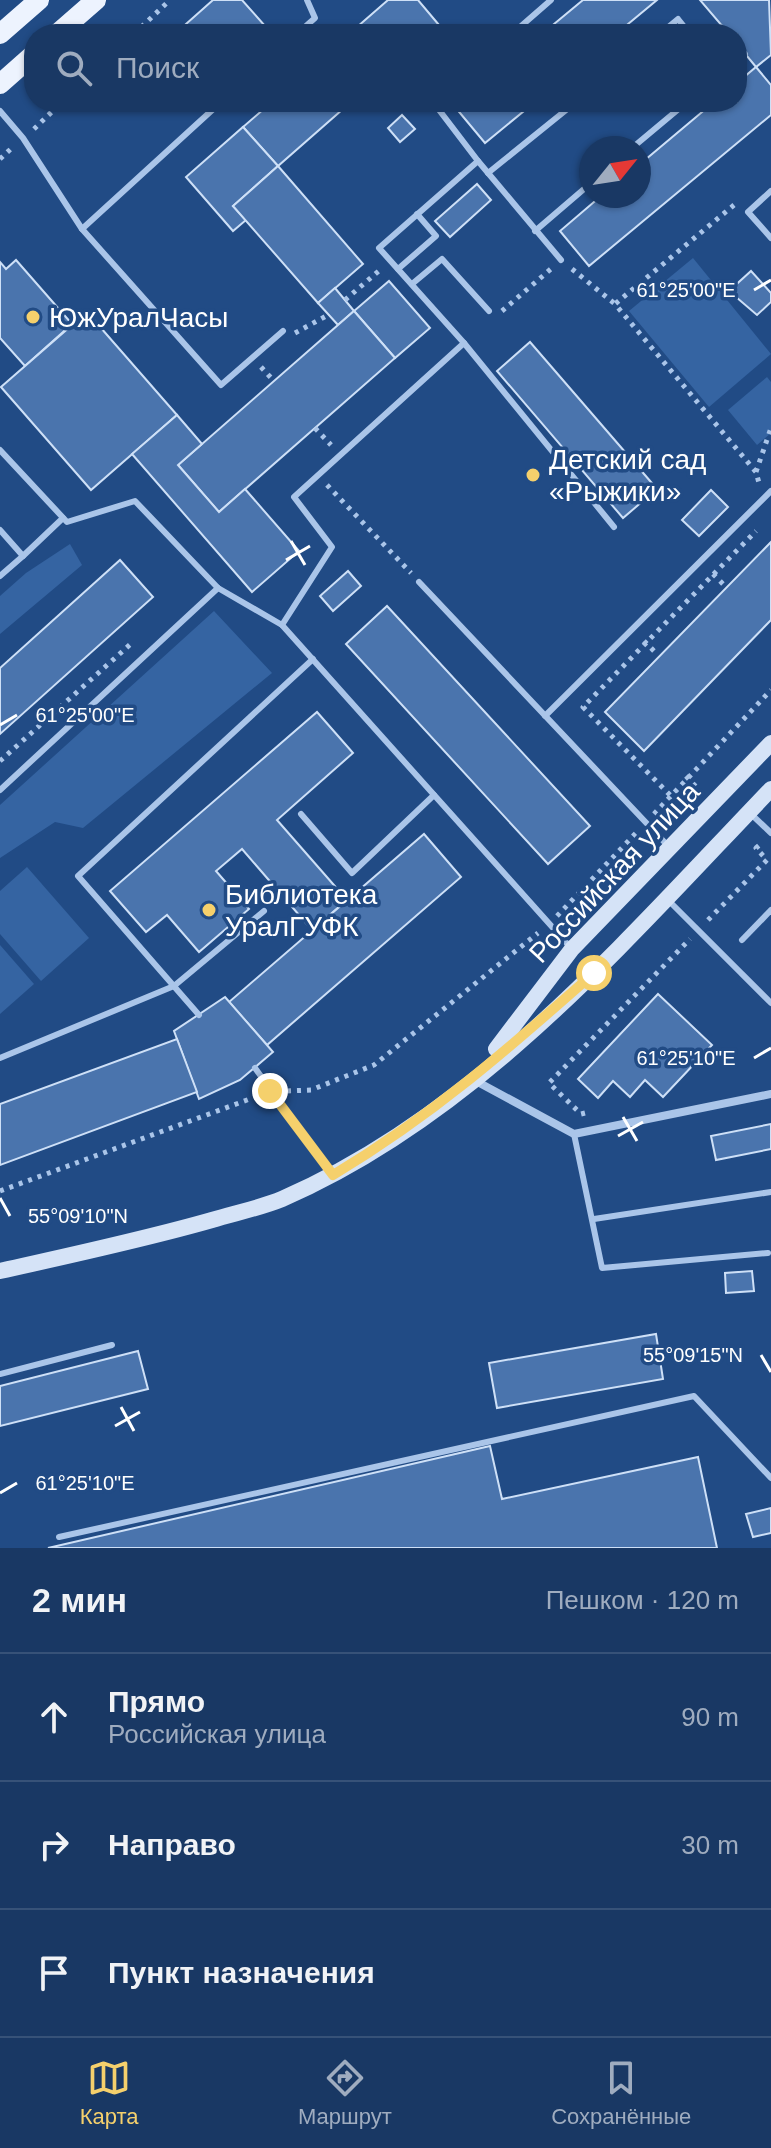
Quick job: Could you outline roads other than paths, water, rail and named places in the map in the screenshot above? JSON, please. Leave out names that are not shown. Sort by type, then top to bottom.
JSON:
[{"type":"main road","points":[[0,34],[39,0]]},
{"type":"main road","points":[[68,24],[96,0]]},
{"type":"main road","points":[[0,84],[24,63]]},
{"type":"main road","name":"Российская улица","points":[[474,1079],[572,949],[771,743]]},
{"type":"main road","name":"Российская улица","points":[[0,1271],[206,1222],[279,1200],[333,1175],[395,1137],[474,1079],[594,973],[771,789]]},
{"type":"street","points":[[474,1079],[574,1134],[771,1094]]},
{"type":"lane","points":[[307,0],[315,18],[308,24]]},
{"type":"lane","points":[[523,24],[551,0]]},
{"type":"lane","points":[[0,111],[23,138],[82,229],[221,385],[283,331]]},
{"type":"lane","points":[[82,229],[210,112]]},
{"type":"lane","points":[[441,112],[561,260]]},
{"type":"lane","points":[[488,173],[564,112]]},
{"type":"lane","points":[[646,136],[675,112]]},
{"type":"lane","points":[[478,161],[379,248],[464,343],[614,527]]},
{"type":"lane","points":[[771,191],[748,212],[771,238]]},
{"type":"lane","points":[[535,231],[579,193]]},
{"type":"lane","points":[[398,269],[436,236],[417,214]]},
{"type":"lane","points":[[412,284],[442,259],[489,311]]},
{"type":"lane","points":[[282,625],[332,547],[294,497],[464,343]]},
{"type":"lane","points":[[0,450],[67,522],[135,501],[218,588],[282,625],[572,949]]},
{"type":"lane","points":[[545,716],[771,491]]},
{"type":"lane","points":[[0,576],[63,518]]},
{"type":"lane","points":[[0,530],[23,556]]},
{"type":"lane","points":[[419,582],[670,848]]},
{"type":"lane","points":[[0,790],[218,588]]},
{"type":"lane","points":[[199,1015],[78,876],[313,659]]},
{"type":"lane","points":[[301,814],[352,873],[434,795]]},
{"type":"lane","points":[[749,812],[771,833]]},
{"type":"lane","points":[[666,898],[771,1003]]},
{"type":"lane","points":[[742,940],[771,910]]},
{"type":"lane","points":[[0,1058],[174,986],[264,911]]},
{"type":"lane","points":[[255,1068],[333,1175]]},
{"type":"lane","points":[[574,1134],[602,1268],[768,1253]]},
{"type":"lane","points":[[594,1219],[771,1192]]},
{"type":"lane","points":[[0,1374],[112,1345]]},
{"type":"lane","points":[[59,1537],[694,1396],[771,1478]]},
{"type":"place","name":"ЮжУралЧасы","points":[[33,317]]},
{"type":"place","name":"Детский сад «Рыжики»","points":[[533,475]]},
{"type":"place","name":"Библиотека УралГУФК","points":[[209,910]]}]
